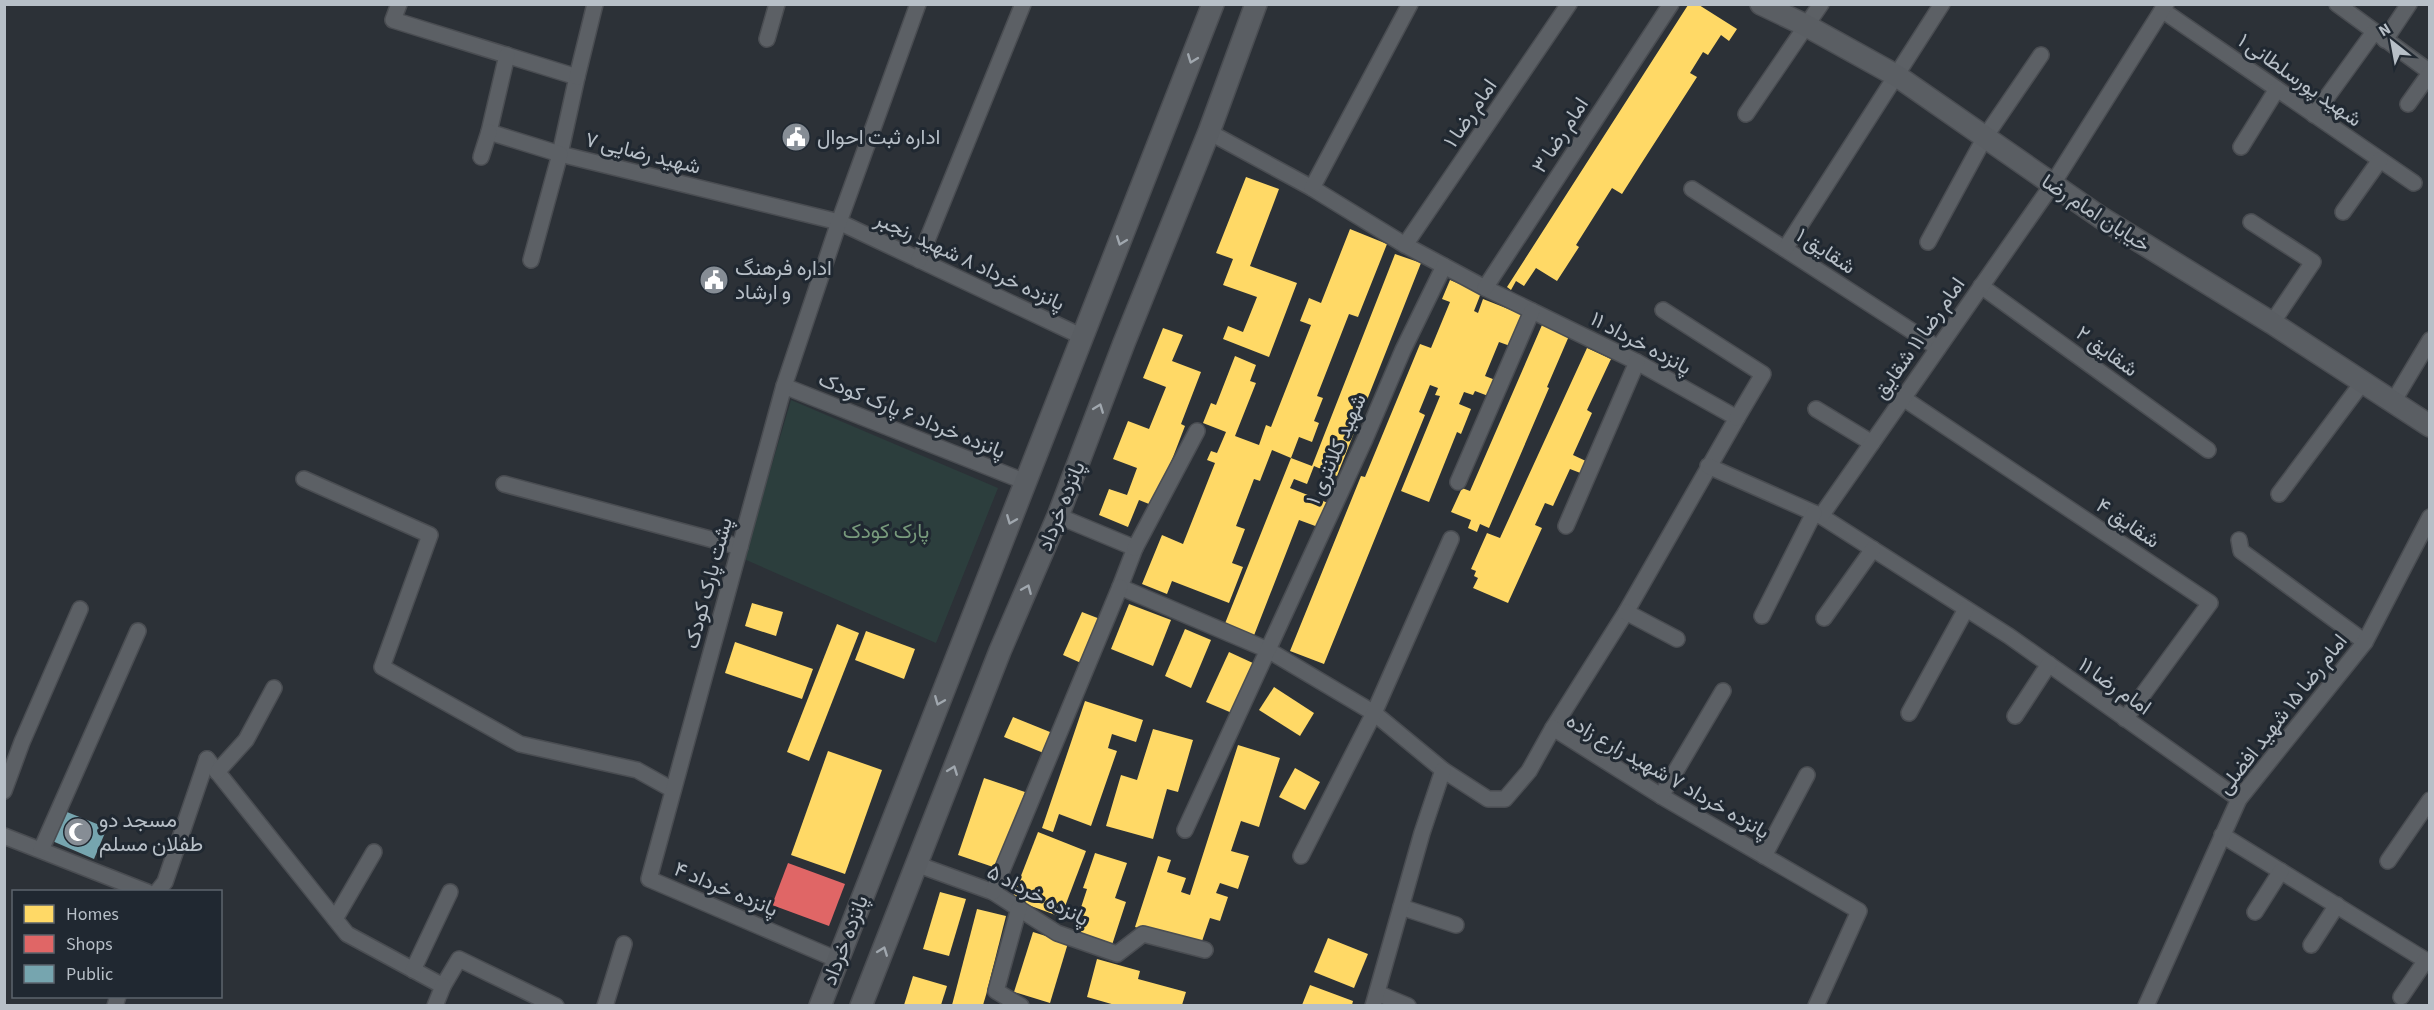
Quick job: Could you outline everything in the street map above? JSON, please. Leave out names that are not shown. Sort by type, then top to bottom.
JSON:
[{"type":"main road","name":"پانزده خرداد","points":[[819,1005],[1213,4]]},
{"type":"main road","name":"پانزده خرداد","points":[[861,1005],[1000,651],[1058,516],[1124,343],[1209,132],[1256,4]]},
{"type":"main road","name":"خیابان امام رضا","points":[[1761,4],[1805,25],[1897,76],[2052,184],[2430,426]]},
{"type":"street","points":[[399,4],[393,20],[577,77]]},
{"type":"street","name":"شهید رضایی ۷","points":[[595,4],[560,154],[839,222]]},
{"type":"street","points":[[767,39],[777,4]]},
{"type":"street","name":"پشت پارک کودک","points":[[673,790],[784,386],[839,222],[918,4]]},
{"type":"street","points":[[919,260],[1023,4]]},
{"type":"street","points":[[1312,188],[1410,4]]},
{"type":"street","name":"امام رضا ۱","points":[[1405,245],[1569,4]]},
{"type":"street","name":"امام رضا ۳","points":[[1485,288],[1671,4]]},
{"type":"street","points":[[1746,114],[1821,4]]},
{"type":"street","points":[[1785,249],[1942,4]]},
{"type":"street","points":[[2337,4],[2430,72],[2408,104]]},
{"type":"street","points":[[2314,115],[2409,4]]},
{"type":"street","name":"شهید پورسلطانی ۱","points":[[2164,7],[2277,89],[2414,183]]},
{"type":"street","name":"امام رضا ۱۱ شقایق","points":[[1762,616],[1817,514],[1903,399],[2052,184],[2164,7]]},
{"type":"street","points":[[1928,242],[1985,137],[2041,55]]},
{"type":"street","points":[[481,157],[507,56]]},
{"type":"street","points":[[2241,147],[2277,89]]},
{"type":"street","points":[[489,132],[560,154],[531,260]]},
{"type":"street","name":"پانزده خرداد ۱۱","points":[[1209,132],[1312,188],[1405,245],[1485,288],[1637,362],[1737,418]]},
{"type":"street","points":[[2343,212],[2380,160]]},
{"type":"street","name":"شقایق ۱","points":[[1692,189],[1938,348]]},
{"type":"street","name":"پانزده خرداد ۸ شهید رنجبر","points":[[839,222],[1083,337]]},
{"type":"street","points":[[2251,222],[2313,262],[2272,323]]},
{"type":"street","name":"شهید کلانتری ۱","points":[[1185,830],[1365,439],[1403,350],[1444,266]]},
{"type":"street","name":"شقایق ۲","points":[[1981,286],[2208,450]]},
{"type":"street","points":[[1552,728],[1626,612],[1763,374],[1663,310]]},
{"type":"street","points":[[1458,482],[1532,311]]},
{"type":"street","points":[[2393,402],[2430,340]]},
{"type":"street","points":[[1566,526],[1637,362]]},
{"type":"street","points":[[2279,494],[2362,383]]},
{"type":"street","name":"پانزده خرداد ۶ پارک کودک","points":[[784,386],[1026,482]]},
{"type":"street","name":"شقایق ۴","points":[[1903,399],[2210,603],[2125,718]]},
{"type":"street","points":[[1816,409],[1872,442]]},
{"type":"street","points":[[993,892],[1135,548],[1197,431]]},
{"type":"street","points":[[1708,466],[1817,514],[1966,609],[1909,713]]},
{"type":"street","points":[[304,479],[430,535],[382,667],[520,744],[637,770],[673,790]]},
{"type":"street","points":[[504,484],[740,547]]},
{"type":"street","points":[[1058,516],[1135,548]]},
{"type":"street","name":"امام رضا ۱۵ شهید افضلی","points":[[2146,1005],[2239,799],[2365,642],[2430,517]]},
{"type":"street","points":[[1301,856],[1374,713],[1451,539]]},
{"type":"street","points":[[2240,540],[2241,551],[2365,642]]},
{"type":"street","points":[[1824,618],[1873,549]]},
{"type":"street","name":"پانزده خرداد ۷ شهید زارع زاده","points":[[1120,587],[1268,650],[1374,713],[1443,770],[1488,799],[1505,799],[1529,771],[1552,728],[1661,796],[1859,911],[1816,1005]]},
{"type":"street","points":[[4,791],[22,742],[81,609]]},
{"type":"street","name":"امام رضا ۱۱","points":[[1966,609],[2049,664],[2239,799]]},
{"type":"street","points":[[1626,612],[1677,639]]},
{"type":"street","points":[[41,850],[138,631]]},
{"type":"street","points":[[2015,716],[2049,664]]},
{"type":"street","points":[[217,772],[246,740],[274,688]]},
{"type":"street","points":[[1661,796],[1723,691]]},
{"type":"street","points":[[158,890],[165,882],[207,759],[347,934],[443,986]]},
{"type":"street","points":[[1408,1005],[1375,999],[1443,770]]},
{"type":"street","points":[[1764,856],[1807,775]]},
{"type":"street","name":"پانزده خرداد ۴","points":[[673,790],[649,879],[838,960]]},
{"type":"street","points":[[2388,861],[2430,800]]},
{"type":"street","points":[[2222,835],[2428,961],[2401,997]]},
{"type":"street","points":[[6,840],[41,850],[144,890]]},
{"type":"street","points":[[335,919],[374,852]]},
{"type":"street","name":"پانزده خرداد ۵","points":[[916,864],[993,892],[1058,933],[1117,954],[1143,934],[1206,950]]},
{"type":"street","points":[[2255,912],[2281,871]]},
{"type":"street","points":[[413,970],[450,892]]},
{"type":"street","points":[[2311,945],[2337,905]]},
{"type":"street","points":[[1401,907],[1456,925]]},
{"type":"street","points":[[1019,908],[996,992],[1021,1005]]},
{"type":"street","points":[[605,1005],[624,944]]},
{"type":"street","points":[[435,1005],[459,958],[556,1005]]},
{"type":"green space","name":"پارک کودک","points":[[791,400],[998,488],[936,643],[744,559]]},
{"type":"building: Homes","points":[[1688,5],[1699,5],[1737,29],[1729,41],[1721,35],[1708,55],[1703,52],[1690,73],[1697,77],[1622,194],[1612,188],[1576,245],[1579,247],[1557,281],[1536,268],[1524,286],[1516,281],[1511,290],[1507,287]]},
{"type":"building: Homes","points":[[1246,177],[1279,189],[1250,266],[1297,283],[1269,357],[1223,339],[1228,326],[1243,332],[1257,297],[1223,285],[1233,259],[1216,253]]},
{"type":"building: Homes","points":[[1350,229],[1387,244],[1358,317],[1349,314],[1317,396],[1323,398],[1314,421],[1319,423],[1312,442],[1299,437],[1291,458],[1272,450],[1260,481],[1254,479],[1236,526],[1245,529],[1232,563],[1243,567],[1229,603],[1172,581],[1167,594],[1142,584],[1162,535],[1183,544],[1215,463],[1207,460],[1211,451],[1217,453],[1226,432],[1203,423],[1211,403],[1216,405],[1235,356],[1256,365],[1250,381],[1256,383],[1235,436],[1259,445],[1266,425],[1271,427],[1311,325],[1300,321],[1309,298],[1321,303]]},
{"type":"building: Homes","points":[[1395,254],[1421,263],[1337,476],[1314,466],[1307,484],[1294,479],[1290,488],[1328,503],[1318,527],[1299,520],[1253,638],[1224,626],[1291,458],[1312,466]]},
{"type":"building: Homes","points":[[1450,280],[1481,293],[1474,311],[1478,313],[1483,299],[1526,316],[1513,347],[1499,342],[1485,376],[1498,381],[1491,397],[1475,391],[1473,395],[1464,392],[1459,404],[1471,409],[1461,434],[1457,432],[1429,502],[1401,491],[1440,396],[1435,395],[1438,388],[1430,385],[1419,412],[1425,415],[1324,664],[1290,651],[1361,476],[1365,477],[1420,344],[1431,348],[1450,302],[1442,299]]},
{"type":"building: Homes","points":[[1542,325],[1569,336],[1489,528],[1480,524],[1477,532],[1468,528],[1471,520],[1451,512],[1462,488],[1470,491]]},
{"type":"building: Homes","points":[[1163,328],[1183,335],[1172,361],[1201,372],[1181,424],[1185,426],[1154,506],[1139,500],[1128,527],[1099,515],[1109,489],[1127,495],[1137,468],[1113,459],[1128,421],[1149,429],[1166,387],[1143,378]]},
{"type":"building: Homes","points":[[1587,348],[1611,359],[1587,410],[1592,413],[1573,455],[1588,462],[1583,474],[1570,469],[1553,506],[1545,503],[1535,525],[1542,528],[1508,603],[1473,588],[1478,578],[1474,576],[1476,571],[1471,569],[1487,533],[1500,538]]},
{"type":"building: Homes","points":[[752,603],[783,612],[776,636],[745,626]]},
{"type":"building: Homes","points":[[1129,604],[1171,620],[1153,666],[1111,649]]},
{"type":"building: Homes","points":[[1082,612],[1100,619],[1081,663],[1063,655]]},
{"type":"building: Homes","points":[[837,624],[859,633],[809,761],[787,752]]},
{"type":"building: Homes","points":[[1185,629],[1211,640],[1191,688],[1165,676]]},
{"type":"building: Homes","points":[[866,631],[915,649],[904,679],[855,660]]},
{"type":"building: Homes","points":[[735,642],[813,669],[802,699],[725,673]]},
{"type":"building: Homes","points":[[1229,652],[1255,664],[1232,713],[1206,702]]},
{"type":"building: Homes","points":[[1274,687],[1314,713],[1300,736],[1259,710]]},
{"type":"building: Homes","points":[[1085,701],[1143,720],[1136,742],[1112,734],[1108,748],[1117,751],[1091,826],[1059,814],[1053,832],[1042,828]]},
{"type":"building: Homes","points":[[1013,717],[1055,734],[1046,754],[1004,737]]},
{"type":"building: Homes","points":[[1153,729],[1193,740],[1178,792],[1167,789],[1153,839],[1106,826],[1121,775],[1137,780]]},
{"type":"building: Homes","points":[[1238,745],[1280,758],[1259,827],[1241,821],[1231,851],[1249,856],[1238,889],[1220,883],[1216,893],[1228,897],[1220,921],[1210,918],[1200,947],[1135,927],[1158,856],[1171,860],[1167,872],[1186,878],[1181,892],[1190,895]]},
{"type":"building: Homes","points":[[828,751],[882,770],[845,874],[791,855]]},
{"type":"building: Homes","points":[[1295,768],[1320,782],[1305,810],[1279,797]]},
{"type":"building: Homes","points":[[984,778],[1025,792],[999,869],[958,855]]},
{"type":"building: Homes","points":[[1038,832],[1086,851],[1061,917],[1012,899]]},
{"type":"building: Homes","points":[[1095,853],[1127,863],[1115,898],[1126,902],[1112,945],[1073,932],[1087,889],[1083,888]]},
{"type":"building: Homes","points":[[940,892],[966,899],[949,956],[923,949]]},
{"type":"building: Homes","points":[[977,909],[1006,916],[986,995],[983,1005],[952,1005]]},
{"type":"building: Homes","points":[[1033,932],[1068,943],[1050,1003],[1014,992]]},
{"type":"building: Homes","points":[[1328,938],[1368,954],[1354,988],[1314,972]]},
{"type":"building: Homes","points":[[1097,959],[1140,971],[1138,979],[1186,992],[1182,1005],[1115,1005],[1087,997]]},
{"type":"building: Homes","points":[[913,976],[947,986],[941,1005],[904,1005]]},
{"type":"building: Homes","points":[[1310,985],[1353,1001],[1352,1005],[1302,1005]]},
{"type":"building: Shops","points":[[788,863],[845,884],[829,926],[772,905]]},
{"type":"building: Public","points":[[62,810],[107,828],[94,859],[50,840]]},
{"type":"place","name":"اداره ثبت احوال","points":[[796,137]]},
{"type":"place","name":"اداره فرهنگ و ارشاد","points":[[714,280]]},
{"type":"place","name":"مسجد دو طفلان مسلم","points":[[78,832]]}]
